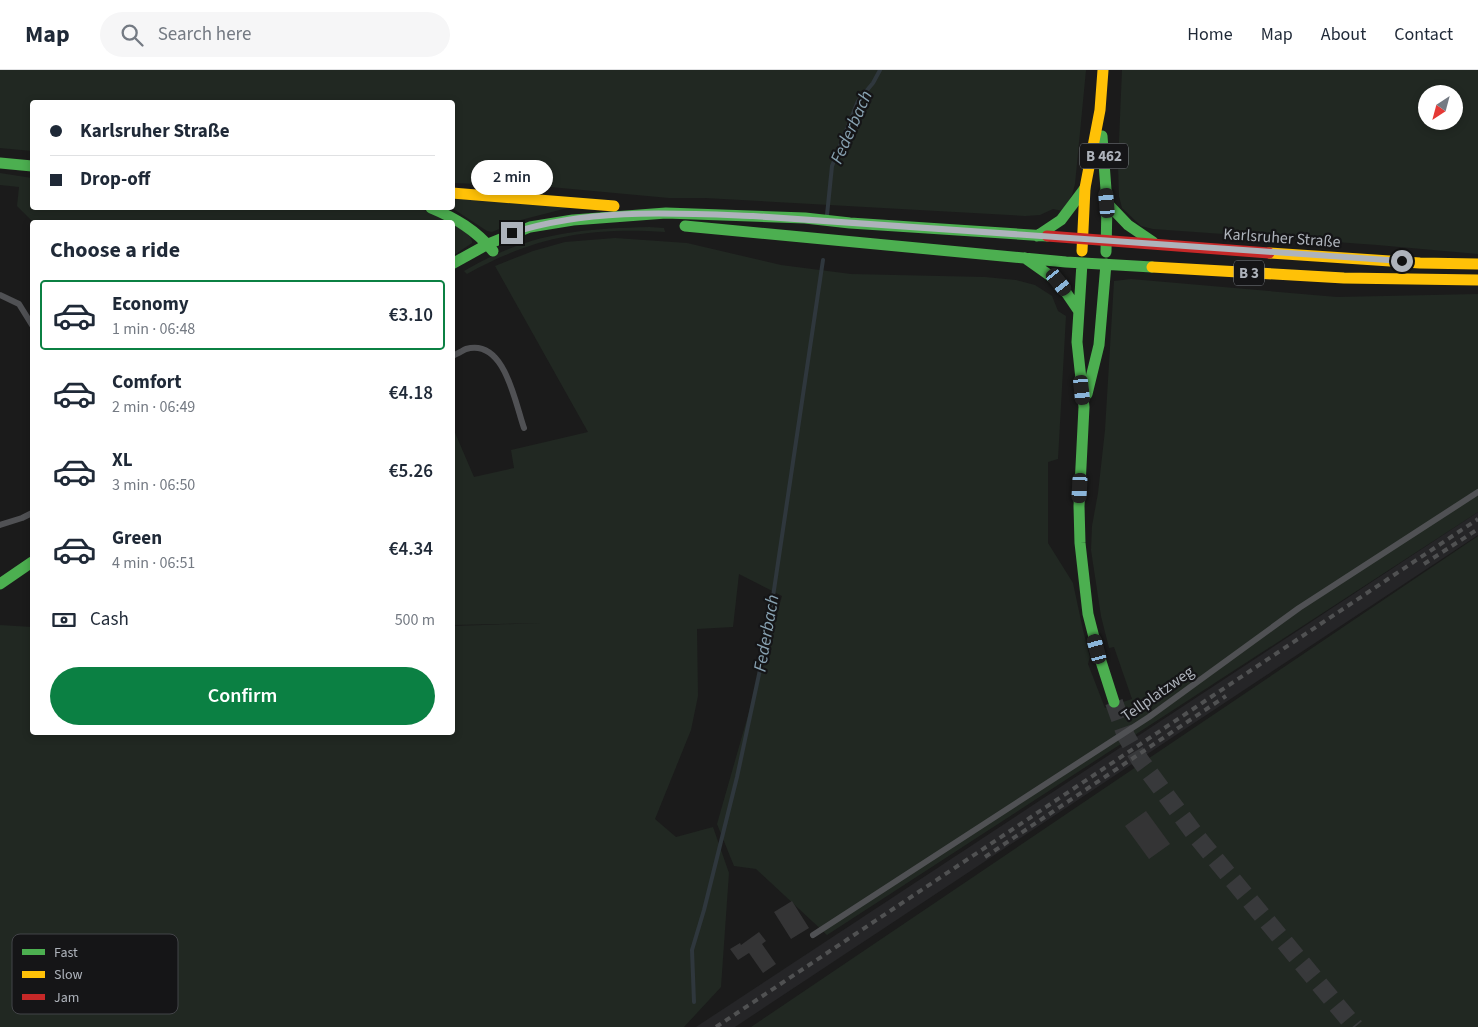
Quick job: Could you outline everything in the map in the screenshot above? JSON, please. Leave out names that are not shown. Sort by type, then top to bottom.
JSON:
[{"type":"main road","name":"B 462","points":[[1082,263],[1085,188],[1100,110],[1103,70]]},
{"type":"main road","name":"B 462","points":[[1100,110],[1107,203],[1106,264]]},
{"type":"main road","points":[[0,163],[30,166]]},
{"type":"main road","points":[[1037,236],[1061,220],[1085,188]]},
{"type":"main road","name":"B 3","points":[[455,193],[630,207],[666,213],[806,218],[850,223],[1083,238]]},
{"type":"main road","points":[[1107,203],[1125,223],[1157,244]]},
{"type":"main road","points":[[435,210],[454,220]]},
{"type":"main road","points":[[455,269],[512,233],[547,223],[666,213]]},
{"type":"main road","points":[[455,221],[471,229],[491,247]]},
{"type":"main road","name":"B 3","points":[[491,247],[536,234],[573,227],[602,224],[664,224],[1082,263],[1344,278],[1478,280]]},
{"type":"main road","name":"Karlsruher Straße","points":[[1083,238],[1420,263],[1478,264]]},
{"type":"main road","points":[[455,263],[491,247]]},
{"type":"main road","points":[[1025,258],[1059,282],[1078,310]]},
{"type":"main road","points":[[1082,263],[1077,342],[1084,406],[1079,506],[1080,543],[1083,579],[1091,623],[1114,702]]},
{"type":"main road","points":[[1084,406],[1099,345],[1106,264]]},
{"type":"main road","points":[[0,584],[30,563]]},
{"type":"lane","points":[[0,295],[19,304],[30,322]]},
{"type":"lane","points":[[455,355],[467,349],[480,348],[493,355],[504,367],[524,428]]},
{"type":"lane","name":"Tellplatzweg","points":[[813,935],[1149,717],[1299,608],[1478,492]]},
{"type":"lane","points":[[0,525],[30,514]]},
{"type":"shaded area","points":[[0,70],[1086,70],[1075,184],[1072,195],[1063,211],[1053,209],[1040,215],[1025,216],[705,198],[669,198],[550,187],[455,183],[455,100],[30,100],[30,151],[0,148]]},
{"type":"shaded area","points":[[1122,70],[1478,70],[1478,254],[1153,229],[1141,226],[1122,208],[1119,196],[1118,164]]},
{"type":"shaded area","points":[[0,173],[30,178],[30,210],[424,210],[449,220],[31,220],[17,206],[19,187],[0,185]]},
{"type":"shaded area","points":[[455,197],[571,207],[521,220],[492,232],[487,231],[455,210]]},
{"type":"shaded area","points":[[455,223],[464,229],[472,243],[455,254]]},
{"type":"shaded area","points":[[664,228],[665,232],[611,231],[562,237],[515,251],[467,274],[464,271],[510,248],[532,241],[598,229]]},
{"type":"shaded area","points":[[615,238],[687,243],[781,265],[851,274],[985,277],[1016,280],[1035,285],[1052,296],[1058,311],[1066,316],[1058,459],[1048,462],[1048,543],[1073,583],[1090,657],[1088,664],[1105,708],[1132,699],[1114,647],[1109,648],[1101,616],[1091,550],[1092,526],[1098,493],[1105,430],[1114,281],[1131,279],[1337,297],[1478,294],[1478,512],[827,935],[756,869],[734,866],[717,824],[782,596],[739,574],[733,627],[697,629],[698,696],[691,730],[655,819],[676,837],[713,827],[729,873],[721,987],[684,1027],[0,1027],[0,625],[30,627],[30,735],[455,735],[455,626],[543,623],[455,625],[455,433],[474,477],[514,468],[511,450],[588,432],[495,266],[533,251],[565,242]]},
{"type":"shaded area","points":[[1478,512],[1478,535],[735,1027],[696,1027]]},
{"type":"shaded area","points":[[1478,536],[1478,1027],[751,1027]]},
{"type":"building","points":[[1146,811],[1170,844],[1149,859],[1125,826]]},
{"type":"building","points":[[792,901],[809,928],[791,939],[774,912]]},
{"type":"building","points":[[759,932],[766,941],[762,944],[776,964],[763,973],[749,953],[738,960],[730,949],[740,943],[741,945]]},
{"type":"waterway","name":"Federbach","points":[[827,215],[832,166],[858,101],[873,83],[880,70]]},
{"type":"waterway","name":"Federbach","points":[[694,1002],[692,950],[704,910],[737,777],[767,637],[823,260]]},
{"type":"tunnel","points":[[1114,702],[1126,736],[1140,760],[1197,837],[1355,1027]]},
{"type":"railway","points":[[716,1027],[1478,519]]},
{"type":"railway","points":[[1424,564],[1478,529]]},
{"type":"railway","points":[[985,857],[1226,696]]},
{"type":"traffic: fast","points":[[1102,136],[1107,203],[1106,252]]},
{"type":"traffic: fast","points":[[0,163],[30,166]]},
{"type":"traffic: fast","points":[[1037,236],[1061,220],[1085,188]]},
{"type":"traffic: fast","points":[[1107,203],[1128,225],[1153,242]]},
{"type":"traffic: fast","points":[[435,210],[465,225],[493,251]]},
{"type":"traffic: fast","points":[[455,262],[488,244],[530,227],[573,220],[666,213],[805,218],[850,223],[1047,236]]},
{"type":"traffic: fast","points":[[685,226],[1066,262],[1152,267]]},
{"type":"traffic: fast","points":[[1025,258],[1059,282],[1078,310]]},
{"type":"traffic: fast","points":[[1082,263],[1077,342],[1084,407],[1079,506],[1080,543],[1088,614],[1114,702]]},
{"type":"traffic: fast","points":[[1087,394],[1099,345],[1106,264]]},
{"type":"traffic: fast","points":[[0,584],[30,563]]},
{"type":"traffic: slow","points":[[1082,251],[1085,188],[1100,110],[1103,70]]},
{"type":"traffic: slow","points":[[455,193],[614,206]]},
{"type":"traffic: slow","points":[[1269,253],[1420,263],[1478,264]]},
{"type":"traffic: slow","points":[[1152,267],[1344,278],[1478,280]]},
{"type":"traffic: jam","points":[[1047,236],[1269,253]]},
{"type":"route","points":[[512,233],[547,223],[666,213],[806,218],[850,223],[1402,261]]}]
